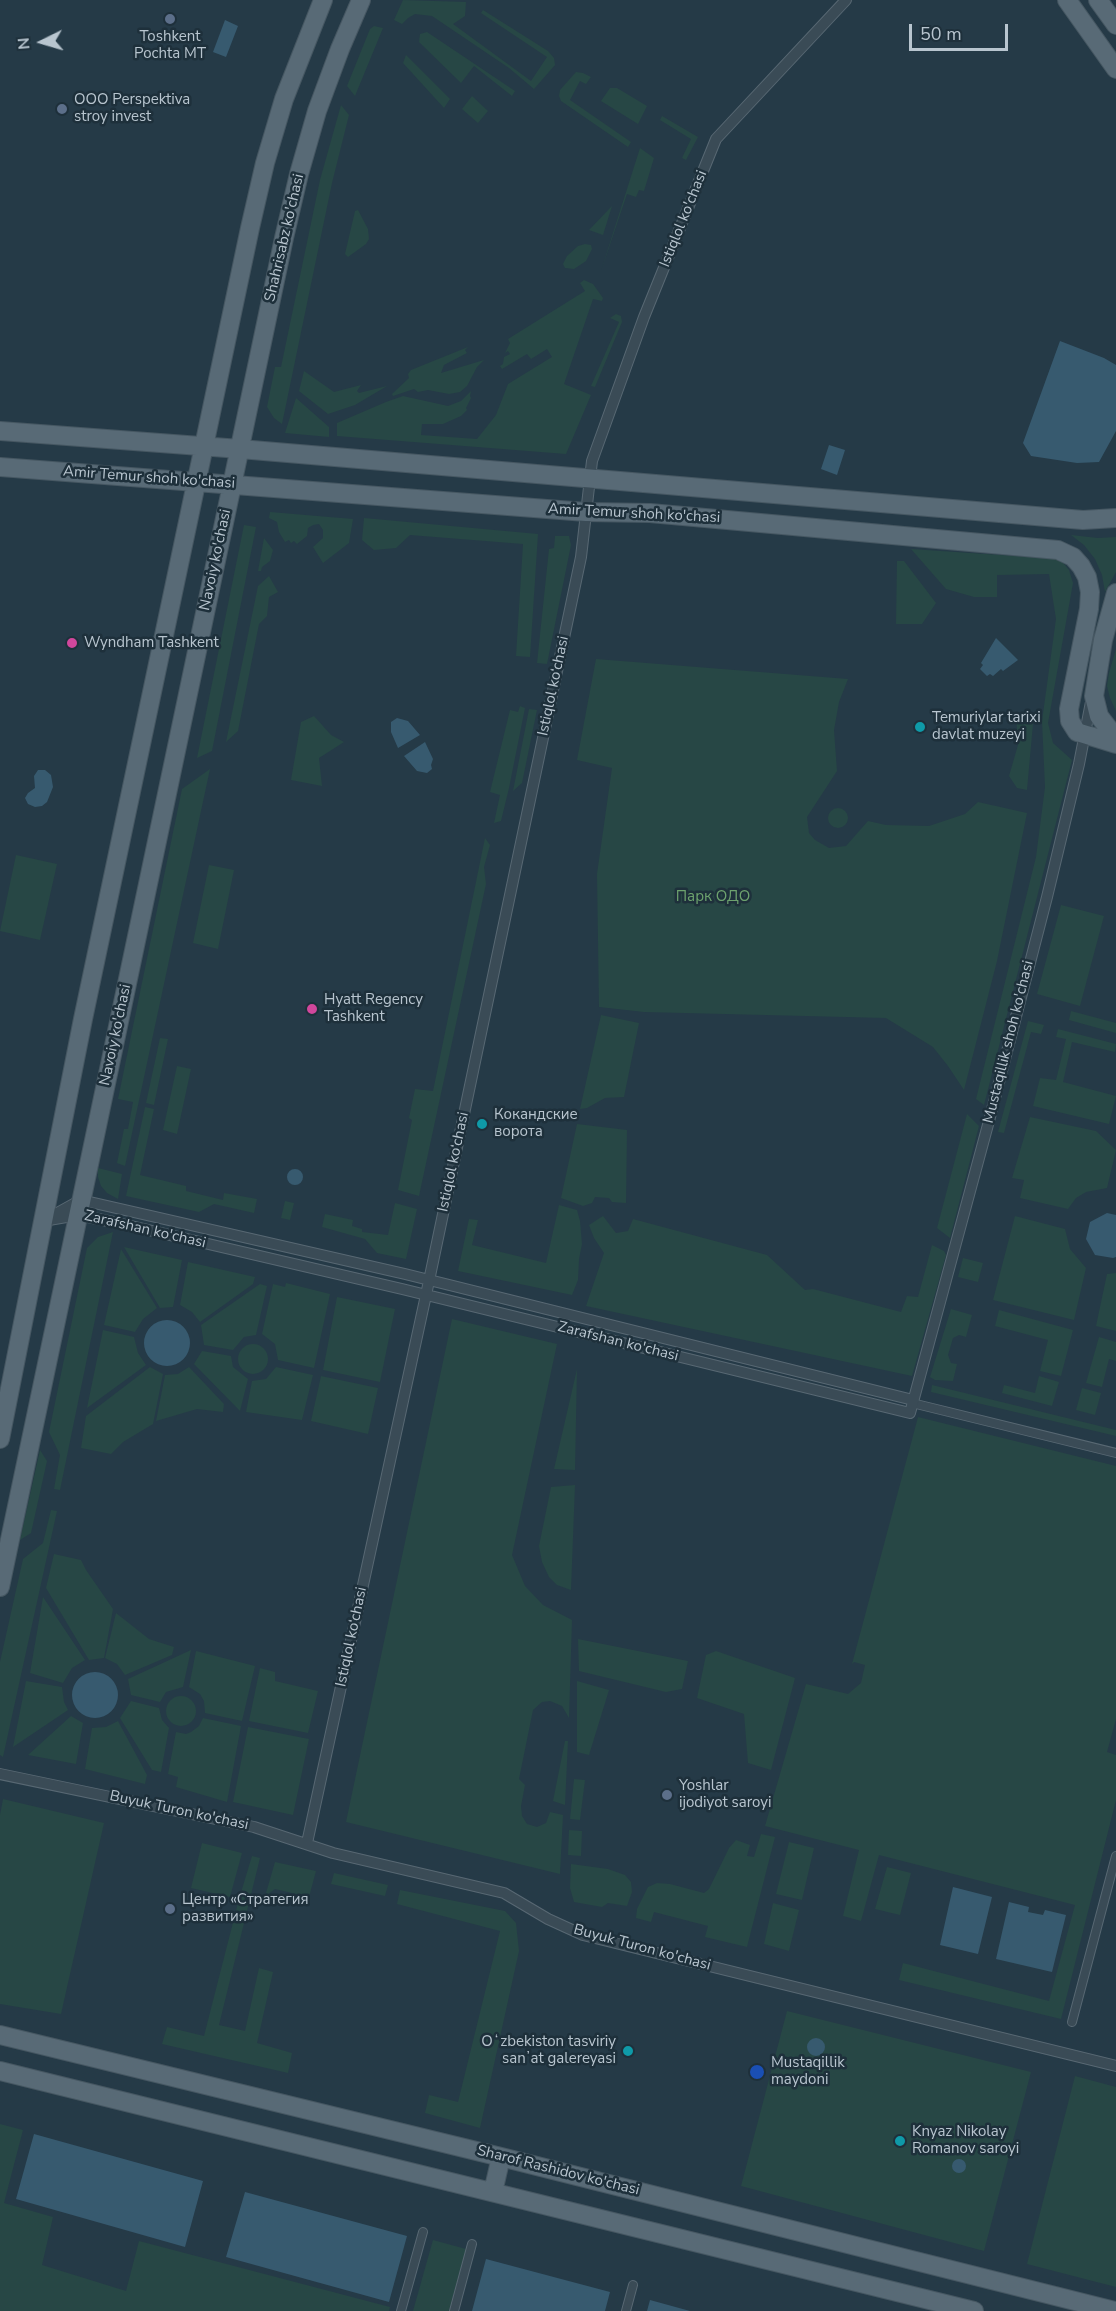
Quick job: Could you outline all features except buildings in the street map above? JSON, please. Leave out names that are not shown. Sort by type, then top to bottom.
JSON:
[{"type":"main road","points":[[0,1439],[88,996],[268,152],[291,78],[323,0]]},
{"type":"main road","name":"Shahrisabz ko'chasi","points":[[232,484],[299,174],[328,79],[361,0]]},
{"type":"main road","points":[[1067,0],[1116,69]]},
{"type":"main road","points":[[1098,0],[1116,25]]},
{"type":"main road","name":"Amir Temur shoh ko'chasi","points":[[0,431],[1083,520],[1116,518]]},
{"type":"main road","name":"Amir Temur shoh ko'chasi","points":[[0,468],[586,512],[650,513],[1055,550],[1066,553],[1076,560],[1090,588],[1089,609],[1069,713],[1072,727],[1085,735]]},
{"type":"main road","name":"Navoiy ko'chasi","points":[[0,1587],[232,484]]},
{"type":"main road","points":[[1116,593],[1108,620],[1094,696],[1097,711],[1116,738]]},
{"type":"main road","points":[[1085,735],[1116,744]]},
{"type":"main road","name":"Sharof Rashidov ko'chasi","points":[[0,2035],[501,2157],[1115,2311]]},
{"type":"main road","points":[[0,2071],[974,2311]]},
{"type":"main road","points":[[493,2192],[501,2157]]},
{"type":"street","name":"Istiqlol ko'chasi","points":[[590,478],[598,439],[644,317],[716,139],[846,0]]},
{"type":"street","name":"Istiqlol ko‘chasi","points":[[307,1843],[426,1295],[581,557],[590,478]]},
{"type":"street","name":"Mustaqillik shoh ko'chasi","points":[[912,1406],[989,1121],[1067,818],[1095,681]]},
{"type":"street","name":"Zarafshan ko'chasi","points":[[80,1207],[426,1295],[1116,1453]]},
{"type":"street","name":"Zarafshan ko'chasi","points":[[43,1221],[80,1207],[429,1280],[912,1406]]},
{"type":"street","name":"Buyuk Turon ko'chasi","points":[[0,1774],[254,1827],[333,1853],[504,1893],[548,1919],[583,1935],[1116,2066]]},
{"type":"street","points":[[1072,2022],[1116,1856]]},
{"type":"street","points":[[401,2311],[423,2232]]},
{"type":"street","points":[[454,2311],[472,2244]]},
{"type":"street","points":[[626,2311],[633,2285]]},
{"type":"green space","points":[[403,0],[466,2],[465,16],[453,24],[531,81],[547,57],[481,13],[483,10],[548,51],[554,58],[555,65],[534,89],[509,68],[432,16],[415,14],[402,24],[394,20]]},
{"type":"green space","points":[[374,26],[383,28],[355,96],[347,86],[370,29]]},
{"type":"green space","points":[[427,32],[515,91],[512,96],[474,66],[461,83],[419,42],[420,34]]},
{"type":"green space","points":[[406,55],[450,99],[444,108],[403,63]]},
{"type":"green space","points":[[576,72],[591,77],[586,84],[580,81],[570,100],[631,142],[628,147],[561,101],[560,90]]},
{"type":"green space","points":[[610,88],[617,88],[647,106],[638,124],[601,101]]},
{"type":"green space","points":[[472,96],[488,111],[478,123],[462,109]]},
{"type":"green space","points":[[341,105],[349,115],[332,183],[282,424],[274,418],[267,407],[275,367],[281,367],[320,180]]},
{"type":"green space","points":[[662,116],[698,137],[686,160],[682,158],[691,139],[660,120]]},
{"type":"green space","points":[[640,148],[654,158],[644,191],[639,190],[636,197],[627,194],[601,271]]},
{"type":"green space","points":[[612,206],[603,235],[589,230]]},
{"type":"green space","points":[[358,210],[368,229],[369,239],[366,244],[348,257],[345,254],[355,211]]},
{"type":"green space","points":[[591,245],[592,249],[586,261],[574,269],[565,268],[563,264],[567,256],[578,246]]},
{"type":"green space","points":[[584,280],[593,284],[603,298],[602,301],[593,299],[564,384],[591,395],[566,454],[337,436],[337,423],[403,396],[448,406],[461,401],[471,391],[467,410],[461,416],[443,424],[422,424],[421,435],[477,439],[496,415],[508,384],[552,357],[547,349],[531,359],[527,354],[502,369],[500,366],[503,364],[504,357],[510,354],[508,351],[505,353],[510,343],[508,339],[585,291],[580,283]]},
{"type":"green space","points":[[616,314],[621,316],[622,322],[595,387],[591,386],[619,322],[610,318]]},
{"type":"green space","points":[[468,347],[465,350],[467,353],[444,365],[441,373],[484,360],[477,367],[467,386],[460,392],[449,394],[428,390],[418,392],[414,389],[393,396],[392,394],[409,378],[408,374],[411,370]]},
{"type":"green space","points":[[304,371],[334,392],[361,385],[357,391],[359,393],[387,386],[355,405],[328,414],[299,391]]},
{"type":"green space","points":[[296,398],[329,427],[329,437],[285,433]]},
{"type":"green space","points":[[270,512],[353,519],[349,543],[323,563],[313,547],[323,538],[323,530],[319,524],[308,528],[307,536],[297,544],[289,540],[285,542],[279,532],[277,522],[269,518]]},
{"type":"green space","points":[[364,518],[538,534],[530,657],[516,656],[523,544],[410,535],[396,548],[374,550],[362,540]]},
{"type":"green space","points":[[244,525],[256,527],[212,751],[197,758]]},
{"type":"green space","points":[[1071,535],[1116,537],[1116,572],[1105,592],[1102,575],[1095,559],[1084,545]]},
{"type":"green space","points":[[555,536],[569,536],[571,545],[547,664],[537,663],[549,549],[554,548]]},
{"type":"green space","points":[[264,538],[273,550],[270,561],[262,567],[261,571],[258,571]]},
{"type":"green space","points":[[911,549],[1060,559],[1069,570],[1073,583],[1048,723],[1053,743],[1072,760],[984,1105],[976,1099],[1036,857],[1045,787],[1042,721],[1056,619],[1049,574],[997,575],[997,597],[974,597],[946,589]]},
{"type":"green space","points":[[897,561],[904,561],[936,603],[922,624],[896,624]]},
{"type":"green space","points":[[269,576],[278,592],[269,597],[267,616],[259,624],[238,731],[226,742],[258,586]]},
{"type":"green space","points":[[1116,649],[1116,711],[1107,686]]},
{"type":"green space","name":"Парк ОДО","points":[[596,659],[848,679],[839,702],[834,730],[837,771],[807,817],[809,833],[815,840],[829,848],[846,846],[868,821],[886,825],[929,826],[965,814],[978,802],[1027,813],[997,961],[964,1090],[933,1047],[886,1018],[644,1012],[599,1007],[597,874],[612,768],[577,760]]},
{"type":"green space","points":[[520,706],[525,708],[509,788],[501,821],[494,823],[500,795],[490,792],[510,710],[518,712]]},
{"type":"green space","points":[[529,709],[537,710],[522,783],[513,791]]},
{"type":"green space","points":[[1034,713],[1027,790],[1017,788],[1009,776],[1018,745],[1016,715]]},
{"type":"green space","points":[[314,716],[331,735],[344,742],[319,758],[322,786],[291,780],[301,722]]},
{"type":"green space","points":[[210,769],[125,1166],[117,1163],[124,1129],[128,1129],[133,1102],[118,1099],[182,789]]},
{"type":"green space","points":[[838,808],[845,811],[848,818],[845,825],[838,828],[831,825],[828,818],[831,811]]},
{"type":"green space","points":[[485,838],[490,845],[484,867],[486,884],[419,1196],[398,1190],[412,1120],[409,1118],[415,1089],[433,1091]]},
{"type":"green space","points":[[16,855],[57,864],[40,940],[0,931]]},
{"type":"green space","points":[[209,865],[234,870],[218,949],[193,943]]},
{"type":"green space","points":[[1061,905],[1104,916],[1080,1006],[1037,994]]},
{"type":"green space","points":[[1071,1011],[1116,1023],[1116,1033],[1069,1020]]},
{"type":"green space","points":[[601,1015],[639,1023],[624,1097],[605,1098],[587,1108],[580,1109]]},
{"type":"green space","points":[[1028,1021],[1044,1025],[1041,1034],[1031,1032],[1004,1133],[998,1132]]},
{"type":"green space","points":[[1058,1029],[1116,1044],[1115,1052],[1072,1042],[1063,1082],[1116,1096],[1109,1124],[1033,1106],[1040,1078],[1056,1080],[1066,1039],[1056,1037]]},
{"type":"green space","points":[[160,1038],[168,1039],[154,1105],[146,1103]]},
{"type":"green space","points":[[177,1066],[191,1069],[177,1134],[163,1130]]},
{"type":"green space","points":[[145,1107],[154,1109],[140,1175],[186,1186],[186,1191],[223,1200],[224,1193],[257,1199],[254,1213],[214,1204],[199,1212],[126,1196]]},
{"type":"green space","points":[[967,1114],[979,1126],[950,1238],[937,1228]]},
{"type":"green space","points":[[1030,1117],[1096,1131],[1116,1150],[1107,1188],[1086,1192],[1076,1198],[1068,1209],[1020,1198],[1024,1180],[1012,1178]]},
{"type":"green space","points":[[577,1124],[627,1130],[626,1203],[595,1197],[592,1203],[583,1206],[561,1198]]},
{"type":"green space","points":[[98,1168],[122,1174],[118,1199],[107,1193],[101,1186]]},
{"type":"green space","points":[[285,1201],[294,1203],[290,1220],[281,1218]]},
{"type":"green space","points":[[395,1203],[417,1209],[406,1259],[377,1253],[365,1239],[322,1227],[325,1214],[353,1220],[352,1226],[362,1229],[362,1232],[388,1235]]},
{"type":"green space","points":[[559,1205],[577,1210],[580,1221],[582,1244],[578,1280],[572,1295],[458,1271],[469,1219],[478,1220],[472,1245],[546,1263]]},
{"type":"green space","points":[[603,1216],[616,1233],[628,1231],[633,1219],[767,1255],[805,1290],[813,1289],[901,1312],[907,1296],[918,1297],[932,1245],[944,1251],[946,1255],[912,1376],[586,1306],[604,1253],[589,1225]]},
{"type":"green space","points":[[1015,1216],[1065,1229],[1070,1249],[1086,1268],[1074,1320],[993,1300]]},
{"type":"green space","points":[[113,1232],[60,1490],[54,1489],[60,1455],[49,1432],[87,1248],[98,1237]]},
{"type":"green space","points":[[124,1247],[182,1260],[173,1307],[160,1308]]},
{"type":"green space","points":[[121,1249],[157,1308],[143,1319],[135,1332],[104,1325]]},
{"type":"green space","points":[[963,1258],[983,1263],[978,1282],[958,1277]]},
{"type":"green space","points":[[188,1262],[255,1277],[253,1284],[200,1322],[192,1312],[180,1305]]},
{"type":"green space","points":[[1116,1273],[1116,1331],[1096,1326],[1107,1274]]},
{"type":"green space","points":[[286,1283],[330,1294],[314,1368],[278,1360],[275,1344],[262,1334],[273,1284],[285,1287]]},
{"type":"green space","points":[[260,1284],[267,1286],[256,1335],[244,1337],[233,1350],[204,1345],[201,1325]]},
{"type":"green space","points":[[337,1297],[395,1309],[380,1382],[323,1370]]},
{"type":"green space","points":[[951,1309],[972,1315],[966,1337],[959,1335],[953,1338],[948,1355],[951,1363],[957,1364],[953,1381],[935,1380],[930,1377]]},
{"type":"green space","points":[[999,1310],[1073,1330],[1061,1376],[1040,1371],[1048,1340],[995,1326]]},
{"type":"green space","points":[[452,1319],[557,1344],[512,1555],[525,1586],[543,1605],[572,1620],[569,1718],[562,1706],[550,1701],[542,1702],[533,1710],[519,1779],[525,1785],[521,1806],[522,1816],[527,1824],[537,1827],[546,1823],[550,1812],[563,1815],[560,1874],[346,1822]]},
{"type":"green space","points":[[103,1330],[134,1337],[138,1353],[146,1365],[87,1408]]},
{"type":"green space","points":[[1099,1337],[1116,1342],[1116,1361],[1109,1359],[1102,1387],[1086,1383]]},
{"type":"green space","points":[[253,1344],[264,1348],[268,1359],[264,1370],[253,1374],[242,1370],[238,1359],[242,1348]]},
{"type":"green space","points":[[202,1351],[231,1356],[233,1367],[248,1379],[240,1411],[194,1364]]},
{"type":"green space","points":[[150,1367],[163,1374],[153,1424],[123,1442],[111,1454],[81,1448],[86,1416]]},
{"type":"green space","points":[[189,1367],[224,1404],[223,1412],[197,1409],[156,1421],[165,1375],[178,1374]]},
{"type":"green space","points":[[276,1367],[313,1375],[302,1420],[246,1412],[252,1381],[266,1379]]},
{"type":"green space","points":[[577,1369],[575,1470],[554,1469]]},
{"type":"green space","points":[[321,1376],[378,1388],[368,1434],[311,1421]]},
{"type":"green space","points":[[1039,1376],[1059,1382],[1052,1406],[1002,1393],[1004,1385],[1035,1393]]},
{"type":"green space","points":[[932,1385],[1116,1430],[1116,1436],[931,1392]]},
{"type":"green space","points":[[1082,1388],[1101,1393],[1095,1415],[1076,1410]]},
{"type":"green space","points":[[918,1417],[1116,1466],[1116,1719],[1107,1752],[1116,1755],[1116,1800],[1061,2019],[899,1980],[903,1963],[1049,2001],[1075,1905],[879,1855],[861,1921],[843,1916],[859,1850],[765,1826],[806,1684],[848,1694],[861,1683],[865,1665],[854,1662],[852,1664]]},
{"type":"green space","points":[[40,1450],[47,1461],[31,1533],[20,1540]]},
{"type":"green space","points":[[575,1485],[571,1590],[557,1585],[549,1577],[542,1562],[539,1546],[551,1487]]},
{"type":"green space","points":[[51,1510],[57,1511],[3,1757],[0,1755],[0,1662],[23,1559],[43,1543]]},
{"type":"green space","points":[[54,1554],[81,1560],[113,1609],[104,1658],[89,1660],[46,1588]]},
{"type":"green space","points":[[43,1597],[85,1660],[72,1668],[63,1683],[30,1673]]},
{"type":"green space","points":[[116,1613],[149,1639],[174,1647],[172,1655],[125,1675],[117,1664],[105,1658]]},
{"type":"green space","points":[[578,1639],[688,1661],[682,1689],[666,1692],[579,1671]]},
{"type":"green space","points":[[191,1650],[183,1687],[166,1692],[160,1702],[131,1695],[128,1679]]},
{"type":"green space","points":[[196,1651],[255,1666],[242,1721],[205,1713],[204,1701],[200,1694],[189,1687]]},
{"type":"green space","points":[[716,1651],[795,1678],[771,1770],[748,1763],[744,1714],[697,1698],[706,1655]]},
{"type":"green space","points":[[260,1668],[275,1672],[275,1681],[318,1691],[308,1733],[249,1721]]},
{"type":"green space","points":[[26,1681],[62,1687],[64,1702],[68,1710],[13,1747]]},
{"type":"green space","points":[[577,1681],[609,1690],[589,1755],[577,1752]]},
{"type":"green space","points":[[181,1696],[192,1700],[196,1711],[192,1722],[181,1726],[170,1722],[166,1711],[170,1700]]},
{"type":"green space","points":[[131,1701],[159,1708],[162,1720],[169,1728],[161,1772],[152,1770],[120,1718]]},
{"type":"green space","points":[[71,1716],[83,1723],[76,1764],[28,1755]]},
{"type":"green space","points":[[203,1718],[241,1726],[227,1802],[176,1787],[178,1777],[168,1774],[176,1732],[186,1734],[191,1732],[199,1726]]},
{"type":"green space","points":[[118,1721],[147,1775],[145,1784],[85,1769],[92,1728],[106,1727]]},
{"type":"green space","points":[[248,1727],[309,1739],[293,1815],[233,1802]]},
{"type":"green space","points":[[565,1741],[568,1741],[565,1805],[553,1801]]},
{"type":"green space","points":[[574,1779],[585,1780],[580,1820],[570,1819]]},
{"type":"green space","points":[[3,1799],[104,1823],[61,2014],[0,2004],[0,1815]]},
{"type":"green space","points":[[569,1830],[582,1831],[581,1856],[568,1855]]},
{"type":"green space","points":[[761,1834],[775,1837],[747,1947],[705,1937],[708,1926],[654,1912],[651,1922],[636,1918],[637,1909],[648,1887],[657,1883],[670,1884],[704,1893],[709,1889],[729,1848],[736,1840],[750,1845],[747,1856],[754,1857]]},
{"type":"green space","points":[[789,1842],[814,1848],[802,1900],[776,1894]]},
{"type":"green space","points":[[202,1843],[242,1853],[230,1897],[191,1888]]},
{"type":"green space","points":[[252,1856],[260,1858],[219,2025],[245,2031],[259,1968],[273,1972],[257,2043],[292,2053],[288,2073],[162,2044],[167,2027],[204,2036]]},
{"type":"green space","points":[[275,1862],[316,1871],[309,1897],[275,1889],[266,1893]]},
{"type":"green space","points":[[571,1864],[608,1869],[625,1875],[631,1882],[632,1892],[627,1906],[608,1903],[602,1907],[574,1902],[570,1888]]},
{"type":"green space","points":[[887,1867],[911,1873],[900,1915],[875,1909]]},
{"type":"green space","points":[[334,1873],[388,1885],[385,1896],[331,1884]]},
{"type":"green space","points":[[400,1890],[505,1911],[516,1923],[519,1951],[480,2128],[425,2113],[429,2095],[458,2102],[500,1931],[397,1904]]},
{"type":"green space","points":[[773,1903],[799,1910],[789,1951],[764,1944]]},
{"type":"green space","points":[[787,2011],[1031,2072],[984,2251],[741,2186]]},
{"type":"green space","points":[[1075,2076],[1116,2087],[1116,2287],[1027,2264]]},
{"type":"green space","points":[[0,2124],[23,2130],[4,2203],[53,2217],[42,2265],[126,2291],[139,2241],[390,2307],[389,2311],[0,2311]]},
{"type":"green space","points":[[433,2240],[466,2249],[449,2311],[413,2311]]},
{"type":"water","points":[[225,20],[238,26],[226,57],[213,52]]},
{"type":"water","points":[[1060,341],[1116,365],[1116,431],[1099,462],[1077,463],[1031,456],[1023,443]]},
{"type":"water","points":[[829,445],[845,450],[837,475],[821,469]]},
{"type":"water","points":[[996,638],[1018,660],[1003,671],[1001,669],[993,676],[990,674],[987,676],[980,669],[983,665],[981,663]]},
{"type":"water","points":[[397,718],[408,721],[420,735],[398,748],[391,732],[391,722]]},
{"type":"water","points":[[425,742],[433,759],[432,769],[427,773],[417,771],[404,756]]},
{"type":"water","points":[[38,770],[45,770],[51,775],[53,787],[47,802],[35,807],[28,804],[25,798],[35,788],[34,776]]},
{"type":"water","points":[[292,1169],[298,1169],[303,1177],[301,1183],[292,1185],[287,1180],[287,1174]]},
{"type":"water","points":[[1107,1213],[1116,1215],[1116,1257],[1113,1258],[1095,1255],[1086,1239],[1090,1222]]},
{"type":"water","points":[[167,1320],[183,1327],[190,1343],[183,1359],[167,1366],[151,1359],[144,1343],[151,1327]]},
{"type":"water","points":[[95,1672],[111,1679],[118,1695],[111,1711],[95,1718],[79,1711],[72,1695],[79,1679]]},
{"type":"water","points":[[953,1887],[992,1897],[978,1954],[940,1945]]},
{"type":"water","points":[[1009,1902],[1029,1907],[1028,1912],[1043,1915],[1045,1910],[1066,1915],[1052,1972],[996,1959]]},
{"type":"water","points":[[816,2038],[822,2041],[825,2047],[822,2053],[816,2056],[810,2053],[807,2047],[810,2041]]},
{"type":"water","points":[[34,2134],[203,2181],[185,2247],[16,2199]]},
{"type":"water","points":[[956,2159],[962,2159],[966,2166],[962,2173],[956,2173],[952,2169],[952,2163]]},
{"type":"water","points":[[245,2192],[407,2236],[389,2302],[226,2257]]},
{"type":"water","points":[[486,2259],[610,2292],[605,2311],[472,2311]]},
{"type":"water","points":[[650,2300],[690,2311],[647,2311]]},
{"type":"place","name":"Toshkent Pochta MT","points":[[170,19]]},
{"type":"place","name":"ООО Perspektiva stroy invest","points":[[62,109]]},
{"type":"place","name":"Wyndham Tashkent","points":[[72,643]]},
{"type":"place","name":"Temuriylar tarixi davlat muzeyi","points":[[920,727]]},
{"type":"place","name":"Hyatt Regency Tashkent","points":[[312,1009]]},
{"type":"place","name":"Кокандские ворота","points":[[482,1124]]},
{"type":"place","name":"Yoshlar ijodiyot saroyi","points":[[667,1795]]},
{"type":"place","name":"Центр «Стратегия развития»","points":[[170,1909]]},
{"type":"place","name":"Oʻzbekiston tasviriy sanʼat galereyasi","points":[[628,2051]]},
{"type":"place","name":"Mustaqillik maydoni","points":[[757,2072]]},
{"type":"place","name":"Knyaz Nikolay Romanov saroyi","points":[[900,2141]]}]
